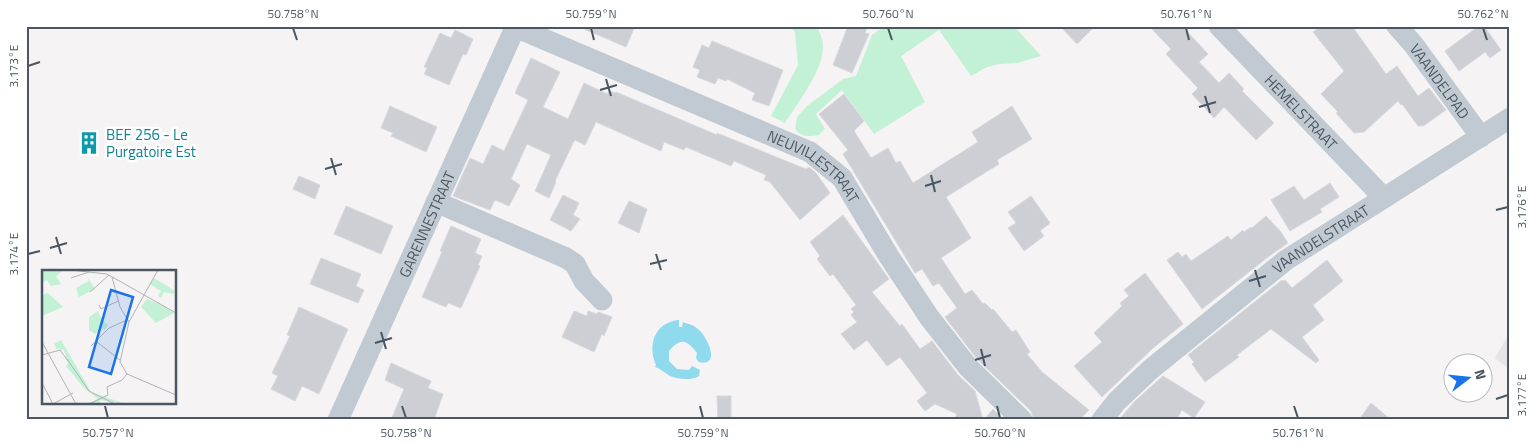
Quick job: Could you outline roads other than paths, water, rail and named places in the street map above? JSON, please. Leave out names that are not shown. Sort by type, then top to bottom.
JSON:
[{"type":"street","name":"HEMELSTRAAT","points":[[1219,26],[1384,198]]},
{"type":"street","name":"VAANDELPAD","points":[[1397,26],[1413,44],[1480,137]]},
{"type":"street","name":"GARENNESTRAAT","points":[[338,420],[514,27]]},
{"type":"street","name":"NEUVILLESTRAAT","points":[[514,27],[810,152],[828,165],[842,178],[888,255],[929,317],[968,367],[1022,420]]},
{"type":"street","name":"VAANDELSTRAAT","points":[[1102,420],[1117,401],[1151,369],[1286,260],[1510,118]]},
{"type":"street","points":[[436,202],[570,261],[575,264],[584,281],[602,300]]},
{"type":"water","points":[[679,320],[679,327],[682,327],[683,322],[698,329],[711,350],[710,360],[706,362],[699,362],[696,358],[697,353],[690,345],[684,342],[680,342],[669,351],[669,361],[677,369],[689,370],[692,366],[700,370],[699,376],[692,379],[673,377],[655,367],[652,350],[655,336],[664,325]]},
{"type":"place","name":"BEF 256 - Le Purgatoire Est","points":[[89,143]]}]
